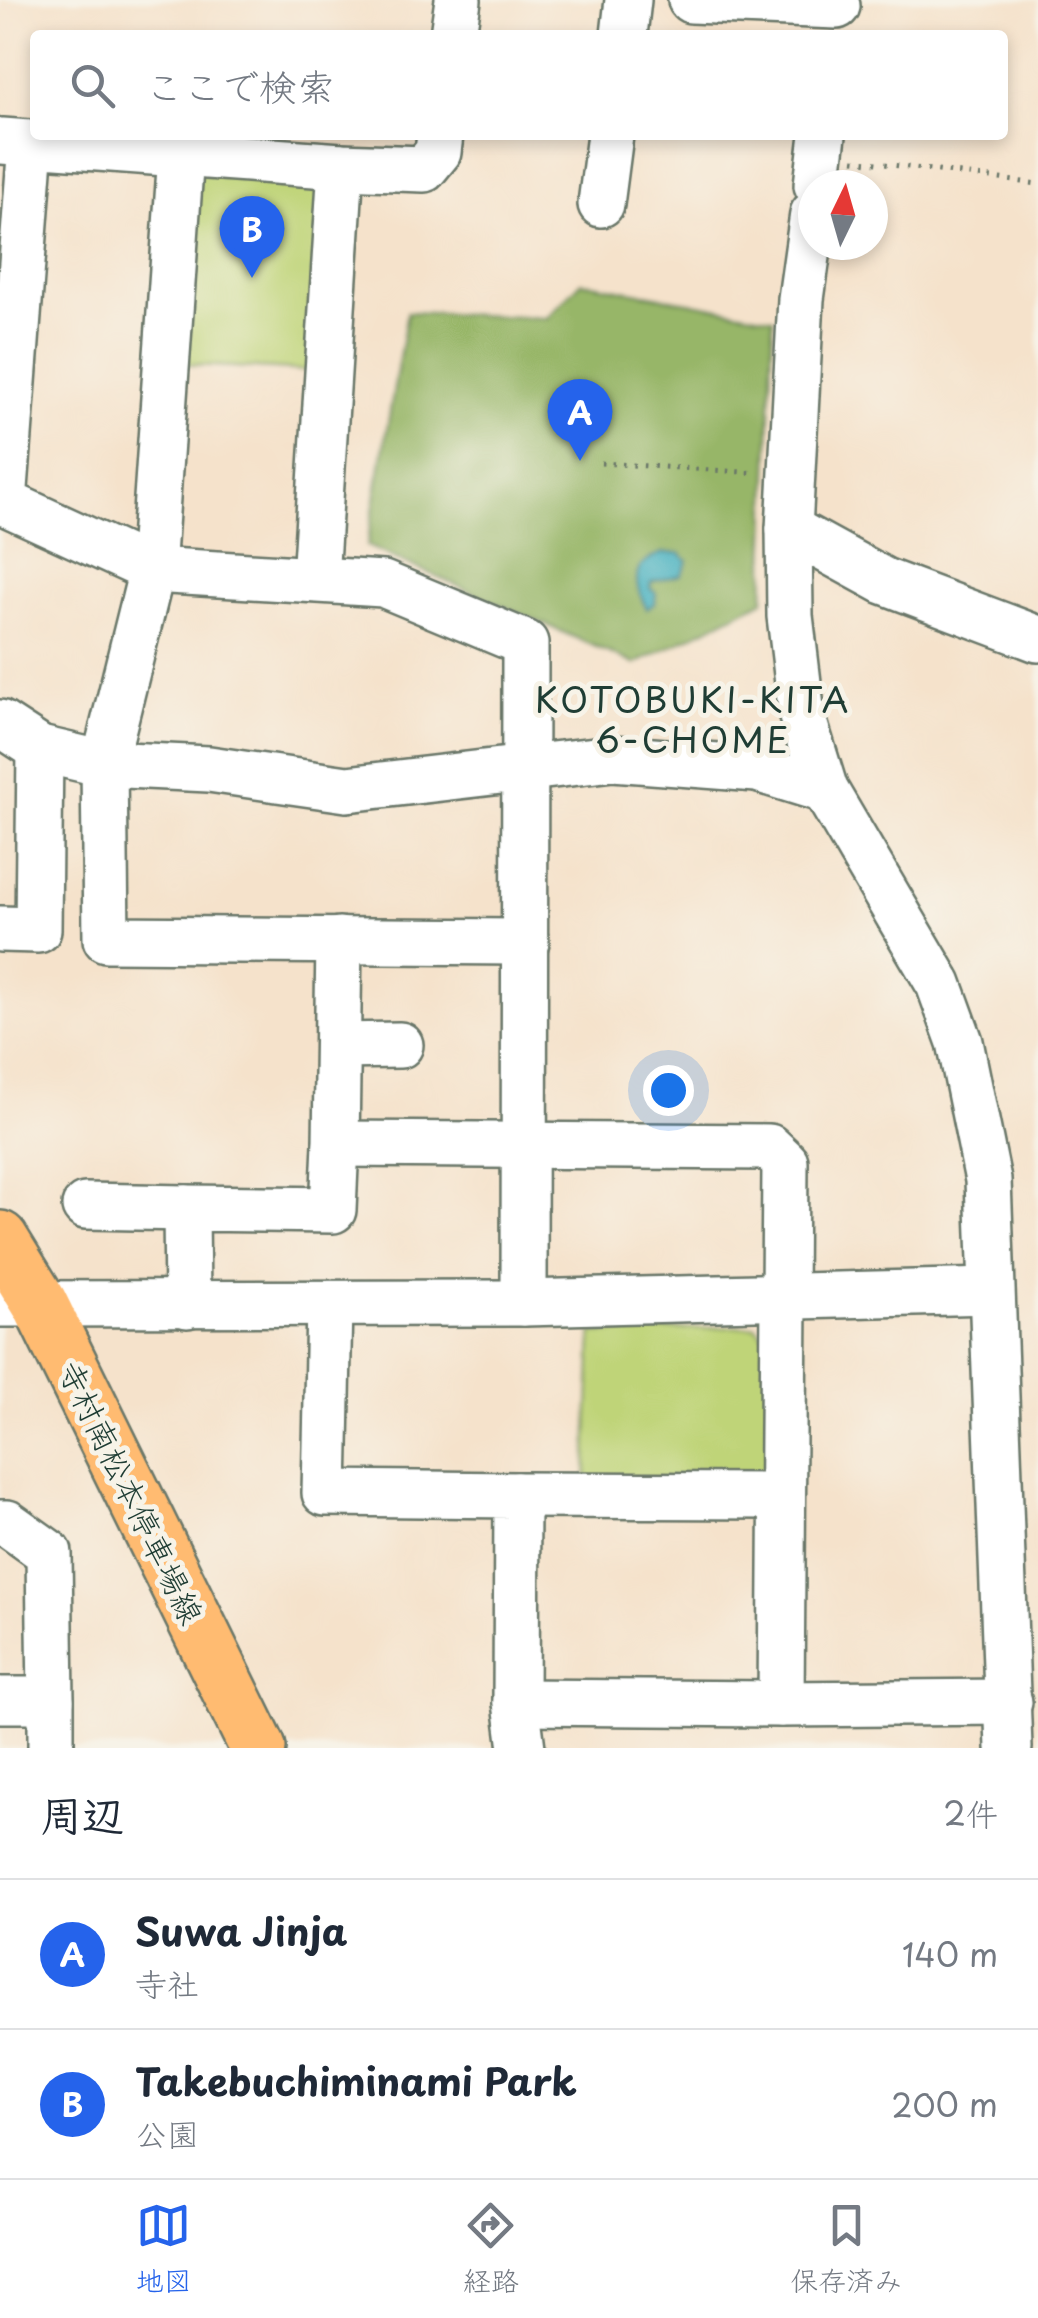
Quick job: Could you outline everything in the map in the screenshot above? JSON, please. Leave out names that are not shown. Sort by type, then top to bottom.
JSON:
[{"type":"main road","name":"寺村南松本停車場線","points":[[0,1239],[20,1304],[258,1748]]},
{"type":"street","points":[[454,30],[458,0]]},
{"type":"street","points":[[625,30],[628,0]]},
{"type":"street","points":[[691,0],[836,14]]},
{"type":"street","points":[[439,140],[438,152],[424,169],[15,142],[2,501],[152,570],[383,584],[525,643],[524,1303]]},
{"type":"street","points":[[599,204],[609,140]]},
{"type":"street","points":[[181,154],[152,570],[104,764],[106,939],[526,942]]},
{"type":"street","points":[[315,579],[341,166]]},
{"type":"street","points":[[807,260],[789,529],[790,616],[802,716],[825,790],[939,984],[960,1042],[988,1180],[1010,1748]]},
{"type":"street","points":[[789,529],[884,581],[1038,639]]},
{"type":"street","points":[[0,724],[40,748],[104,764],[210,769],[347,789],[613,758],[757,769],[825,790]]},
{"type":"street","points":[[0,929],[38,930],[40,748]]},
{"type":"street","points":[[85,1206],[333,1210],[339,940]]},
{"type":"street","points":[[338,1046],[400,1046]]},
{"type":"street","points":[[336,1144],[769,1147],[784,1162],[782,1704]]},
{"type":"street","points":[[186,1208],[187,1305]]},
{"type":"street","points":[[20,1304],[524,1303],[991,1291]]},
{"type":"street","points":[[328,1305],[325,1492],[781,1496]]},
{"type":"street","points":[[516,1496],[516,1702],[522,1748]]},
{"type":"street","points":[[0,1523],[50,1553],[51,1748]]},
{"type":"street","points":[[0,1700],[51,1700]]},
{"type":"street","points":[[516,1702],[1009,1702]]},
{"type":"path","points":[[820,159],[1038,184]]},
{"type":"path","points":[[601,463],[791,475]]},
{"type":"green space","points":[[206,168],[312,173],[324,191],[313,371],[180,364],[193,181]]},
{"type":"green space","points":[[581,282],[773,318],[764,600],[635,664],[367,546],[407,312],[547,318]]},
{"type":"green space","points":[[755,1326],[768,1340],[768,1471],[758,1480],[586,1482],[592,1333]]},
{"type":"water","points":[[663,553],[680,553],[688,561],[681,575],[651,582],[655,603],[647,609],[637,575],[645,562]]},
{"type":"place","name":"Takebuchiminami Park","points":[[252,278]]},
{"type":"place","name":"Suwa Jinja","points":[[580,461]]},
{"type":"district","name":"KOTOBUKI-KITA 6-CHOME","points":[[693,718]]}]
